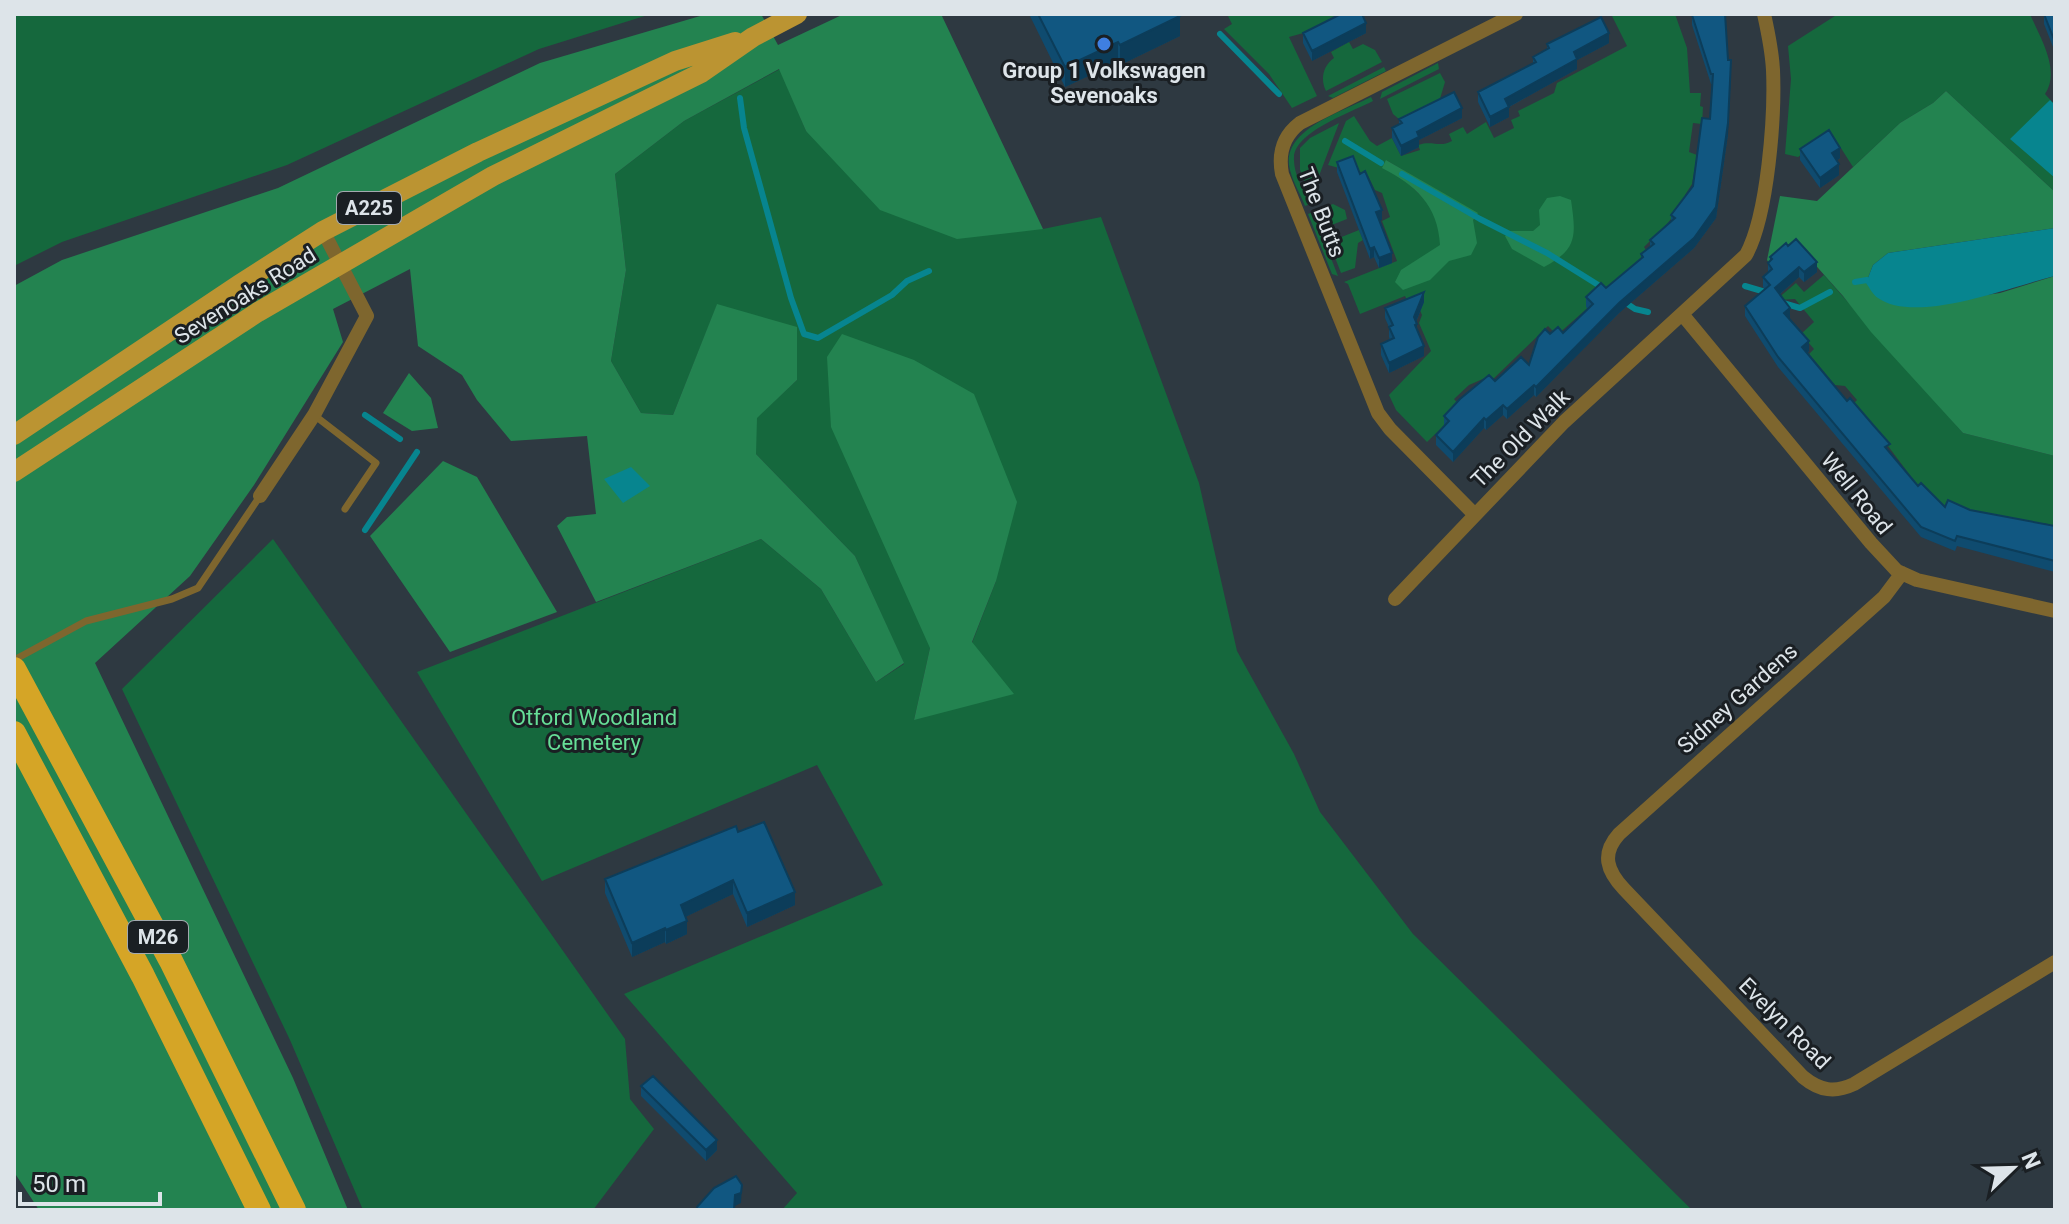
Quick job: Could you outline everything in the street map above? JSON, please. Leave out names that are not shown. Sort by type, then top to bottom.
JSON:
[{"type":"highway","name":"M26","points":[[14,669],[164,948],[294,1210]]},
{"type":"highway","name":"M26","points":[[14,733],[26,764],[188,1064],[259,1210]]},
{"type":"main road","name":"Sevenoaks Road","points":[[18,470],[258,312],[493,176],[701,73],[753,37],[797,14]]},
{"type":"main road","name":"Sevenoaks Road","points":[[14,435],[323,231],[478,152],[675,61],[753,37]]},
{"type":"street","name":"The Butts","points":[[1475,515],[1378,413],[1282,174],[1280,155],[1286,138],[1300,123],[1516,14]]},
{"type":"street","name":"The Old Walk","points":[[1395,599],[1564,422],[1741,261],[1752,242],[1763,191],[1773,106],[1772,60],[1764,14]]},
{"type":"street","points":[[260,496],[314,415],[367,316],[323,231]]},
{"type":"street","name":"Well Road","points":[[1682,314],[1878,552],[1902,573],[1921,581],[2055,611]]},
{"type":"street","name":"Sidney Gardens","points":[[1607,859],[1610,845],[1623,830],[1884,597],[1902,573]]},
{"type":"street","name":"Evelyn Road","points":[[1607,859],[1611,874],[1624,889],[1803,1077],[1824,1089],[1840,1090],[1852,1085],[2055,962]]},
{"type":"lane","points":[[314,415],[376,463],[345,509]]},
{"type":"lane","points":[[14,660],[86,621],[172,599],[198,588],[260,496]]},
{"type":"green space","points":[[14,14],[651,14],[539,49],[287,165],[62,242],[14,266]]},
{"type":"green space","points":[[707,14],[761,14],[778,45],[844,14],[941,14],[1043,229],[957,239],[880,210],[806,131],[779,69],[684,121],[615,174],[626,270],[611,361],[641,413],[673,415],[717,304],[797,327],[797,380],[757,418],[756,454],[855,556],[904,663],[876,682],[821,589],[761,539],[596,602],[557,526],[567,517],[596,514],[587,436],[511,441],[477,400],[462,375],[418,346],[410,269],[333,309],[343,342],[254,485],[190,576],[95,663],[293,1078],[348,1210],[39,1210],[14,1172],[14,286],[62,260],[278,188],[540,63]]},
{"type":"green space","points":[[1227,14],[1338,14],[1307,32],[1289,37],[1317,96],[1292,108],[1269,74],[1224,29],[1232,24]]},
{"type":"green space","points":[[1611,14],[1675,14],[1687,48],[1690,93],[1701,93],[1700,106],[1703,107],[1702,124],[1693,123],[1689,152],[1697,155],[1692,184],[1685,195],[1688,197],[1644,247],[1649,254],[1557,335],[1548,326],[1489,383],[1485,378],[1469,385],[1454,399],[1462,408],[1427,442],[1396,410],[1389,395],[1431,351],[1419,323],[1422,315],[1418,306],[1409,304],[1405,296],[1360,314],[1348,284],[1344,282],[1397,261],[1382,221],[1390,217],[1382,193],[1375,190],[1368,176],[1328,165],[1346,121],[1354,116],[1370,141],[1377,146],[1392,138],[1401,156],[1420,150],[1418,145],[1452,141],[1449,134],[1463,127],[1467,134],[1486,122],[1494,138],[1514,128],[1511,120],[1520,116],[1518,111],[1554,93],[1557,83],[1627,46]],"holes":[[[1386,160],[1468,208],[1450,226]]]},
{"type":"green space","points":[[1838,14],[2030,14],[2050,64],[2051,75],[2045,94],[2055,105],[2055,192],[1946,91],[1933,103],[1900,123],[1853,167],[1832,134],[1798,157],[1785,154],[1791,79],[1788,46]]},
{"type":"green space","points":[[1349,42],[1353,49],[1363,44],[1375,50],[1382,62],[1326,91],[1323,77],[1327,65],[1334,58],[1331,52]]},
{"type":"green space","points":[[1438,63],[1439,69],[1380,99],[1382,92]]},
{"type":"green space","points":[[1384,67],[1386,71],[1333,98],[1328,96]]},
{"type":"green space","name":"Otford Woodland Cemetery","points":[[780,69],[806,131],[1043,229],[1101,217],[1199,483],[1237,651],[1294,754],[1320,812],[1413,934],[1692,1210],[782,1210],[797,1193],[624,994],[883,885],[817,765],[542,881],[417,672],[761,539],[821,589],[876,682],[904,664],[855,556],[756,454],[756,418],[797,380],[717,305],[673,415],[641,413],[611,361],[626,270],[615,174],[684,121]],"holes":[[[996,581],[972,643],[914,720],[930,648]]]},
{"type":"green space","points":[[1440,73],[1445,82],[1439,102],[1400,120],[1393,114],[1387,99]]},
{"type":"green space","points":[[1946,91],[2055,192],[2055,228],[1888,253],[1873,265],[1866,283],[1972,297],[2000,293],[2055,276],[2055,456],[1963,433],[1794,241],[1769,263],[1767,260],[1780,196],[1817,201],[1900,123],[1933,103]]},
{"type":"green space","points":[[1371,97],[1373,101],[1314,131],[1297,148],[1295,169],[1310,204],[1305,206],[1289,165],[1290,152],[1296,141],[1318,122]]},
{"type":"green space","points":[[1339,123],[1311,197],[1300,170],[1300,148],[1310,138]]},
{"type":"green space","points":[[1386,160],[1478,213],[1473,220],[1477,243],[1471,255],[1449,261],[1430,280],[1403,290],[1395,282],[1401,270],[1440,245],[1435,218],[1423,198],[1382,168]]},
{"type":"green space","points":[[1560,196],[1571,200],[1574,232],[1563,254],[1544,267],[1512,249],[1505,236],[1510,231],[1533,231],[1540,225],[1539,210],[1547,198]]},
{"type":"green space","points":[[1333,204],[1345,210],[1347,219],[1324,228],[1316,211]]},
{"type":"green space","points":[[1313,212],[1338,276],[1332,274],[1308,214]]},
{"type":"green space","points":[[1359,230],[1363,240],[1358,243],[1355,268],[1341,273],[1329,242]]},
{"type":"green space","points":[[1824,275],[1963,433],[2055,456],[2055,526],[2044,523],[2042,532],[1970,515],[1942,505],[1922,483],[1918,486],[1873,426],[1852,405],[1857,400],[1845,386],[1835,385],[1809,354],[1814,349],[1801,334],[1814,322],[1795,299],[1776,300],[1796,283],[1804,292]]},
{"type":"green space","points":[[842,334],[914,360],[974,394],[1017,502],[996,581],[972,642],[1014,694],[914,720],[930,648],[831,427],[827,357]]},
{"type":"green space","points":[[409,373],[431,398],[438,428],[412,431],[383,413]]},
{"type":"green space","points":[[443,461],[477,477],[557,612],[450,652],[370,536]]},
{"type":"green space","points":[[273,539],[625,1039],[630,1099],[654,1129],[593,1210],[363,1210],[290,1040],[122,689]]},
{"type":"water","points":[[2050,100],[2055,105],[2055,178],[2010,139]]},
{"type":"water","points":[[2055,228],[2055,276],[1965,301],[1916,307],[1895,305],[1878,298],[1866,283],[1873,265],[1888,253]]},
{"type":"water","points":[[631,467],[650,486],[623,503],[604,479]]},
{"type":"building","points":[[1038,14],[1179,14],[1180,16],[1065,67]]},
{"type":"building","points":[[1341,14],[1362,14],[1366,23],[1312,51],[1303,33]]},
{"type":"building","points":[[1725,14],[1728,60],[1731,60],[1728,123],[1716,207],[1694,238],[1619,303],[1536,387],[1534,385],[1507,409],[1503,405],[1486,420],[1484,418],[1453,452],[1436,435],[1449,421],[1444,416],[1460,399],[1489,375],[1495,381],[1521,357],[1529,365],[1538,337],[1545,329],[1550,334],[1558,327],[1563,333],[1593,304],[1586,297],[1601,283],[1606,288],[1643,257],[1641,254],[1654,244],[1650,240],[1675,218],[1671,215],[1693,186],[1702,118],[1710,119],[1713,74],[1692,15]]},
{"type":"building","points":[[2044,14],[2055,14],[2055,42]]},
{"type":"building","points":[[1601,17],[1609,33],[1574,52],[1577,59],[1505,99],[1509,107],[1490,117],[1478,92],[1536,62],[1533,57],[1549,48],[1547,44]]},
{"type":"building","points":[[1454,92],[1462,108],[1417,132],[1419,137],[1401,146],[1392,128],[1402,123],[1399,119]]},
{"type":"building","points":[[1829,130],[1840,148],[1832,153],[1839,164],[1820,178],[1800,149]]},
{"type":"building","points":[[1353,156],[1360,174],[1365,171],[1382,210],[1376,212],[1392,253],[1379,258],[1374,247],[1370,249],[1337,162]]},
{"type":"building","points":[[1796,239],[1817,262],[1804,272],[1799,267],[1775,288],[1790,308],[1784,313],[1809,341],[1802,347],[1847,401],[1850,398],[1890,444],[1885,447],[1918,486],[1921,483],[1945,507],[1948,500],[1970,510],[2055,526],[2055,561],[1957,536],[1955,541],[1921,527],[1778,357],[1745,306],[1770,285],[1763,277],[1772,269],[1768,263],[1772,259],[1770,257],[1786,243],[1788,246]]},
{"type":"building","points":[[1424,292],[1414,317],[1424,346],[1389,363],[1381,344],[1394,338],[1389,327],[1393,325],[1385,308]]},
{"type":"building","points":[[764,822],[795,892],[747,913],[733,880],[681,905],[687,921],[632,943],[605,879],[736,826],[738,832]]},
{"type":"building","points":[[653,1076],[717,1140],[706,1150],[641,1086]]},
{"type":"building","points":[[736,1176],[742,1185],[741,1193],[735,1195],[734,1210],[698,1210],[697,1207],[714,1188]]},
{"type":"waterway","points":[[1220,34],[1279,94]]},
{"type":"waterway","points":[[740,98],[744,128],[791,298],[804,334],[818,338],[892,295],[907,281],[929,271]]},
{"type":"waterway","points":[[1345,141],[1381,163]]},
{"type":"waterway","points":[[1402,174],[1547,253],[1603,288]]},
{"type":"waterway","points":[[1855,282],[1867,280]]},
{"type":"waterway","points":[[1745,286],[1762,291],[1767,297]]},
{"type":"waterway","points":[[1783,303],[1800,308],[1830,292]]},
{"type":"waterway","points":[[1623,301],[1635,309],[1648,312]]},
{"type":"waterway","points":[[365,415],[400,439]]},
{"type":"waterway","points":[[365,530],[417,452]]},
{"type":"place","name":"Group 1 Volkswagen Sevenoaks","points":[[1104,44]]}]
